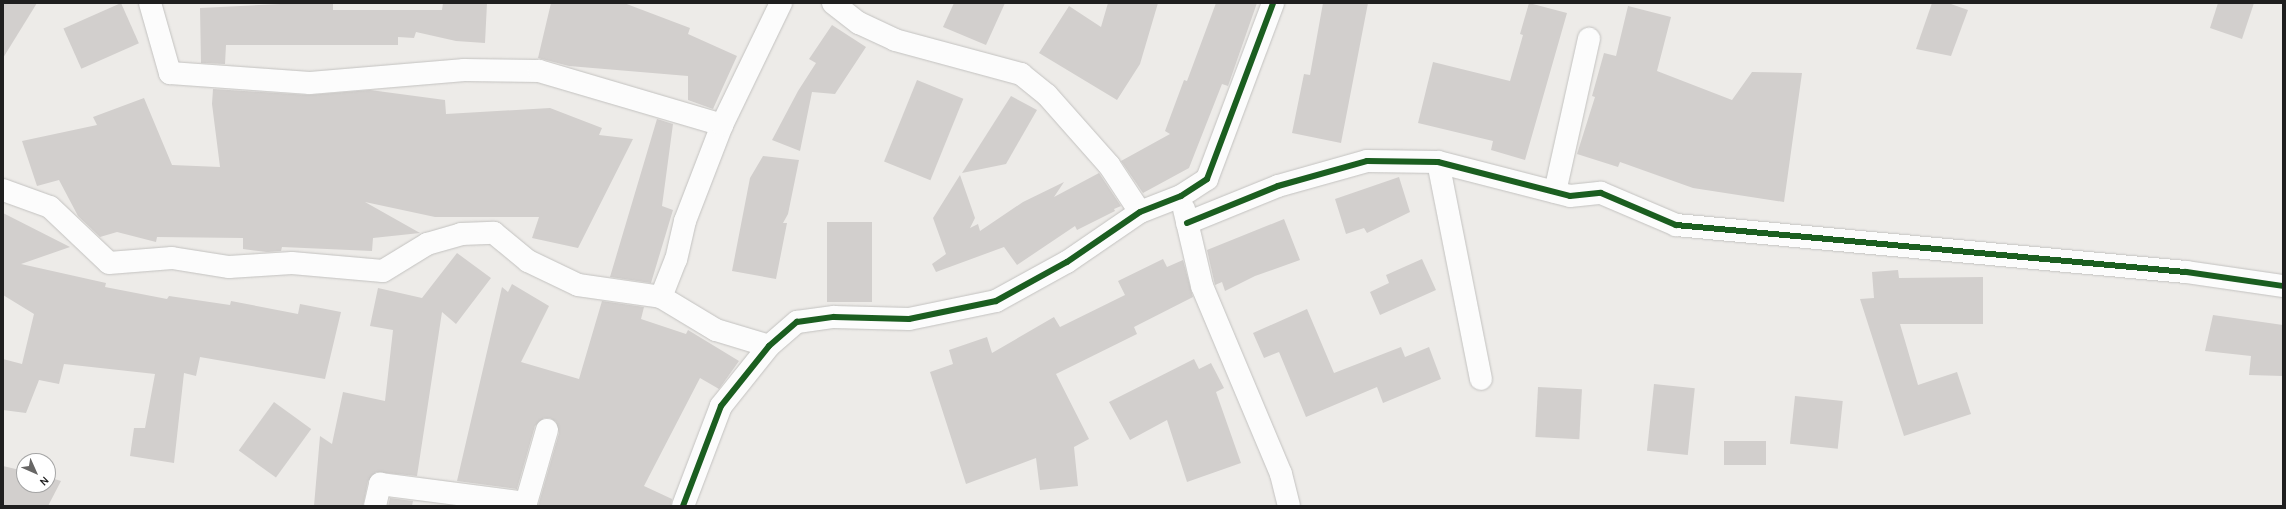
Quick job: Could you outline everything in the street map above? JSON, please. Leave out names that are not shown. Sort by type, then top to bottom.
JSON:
[{"type":"street","points":[[150,3],[170,73],[310,83],[464,70],[539,71],[722,125]]},
{"type":"street","points":[[661,297],[676,260],[685,221],[722,125],[781,3]]},
{"type":"street","points":[[833,3],[859,23],[895,40],[1021,74],[1047,95],[1109,165],[1140,212]]},
{"type":"street","points":[[683,506],[721,406],[769,346],[798,322],[834,317],[909,320],[996,301],[1066,262],[1140,212],[1181,196],[1207,179],[1273,3]]},
{"type":"street","points":[[1555,192],[1588,39]]},
{"type":"street","points":[[1187,223],[1278,186],[1367,161],[1438,162],[1570,196],[1601,193],[1676,225],[2186,272],[2283,286]]},
{"type":"street","points":[[1438,162],[1481,379]]},
{"type":"street","points":[[3,190],[50,206],[109,263],[172,258],[229,267],[292,263],[382,271],[427,244],[461,234],[494,233],[528,260],[578,285],[661,297],[716,330],[769,346]]},
{"type":"street","points":[[1181,196],[1202,286],[1281,474],[1289,506]]},
{"type":"street","points":[[375,506],[380,484],[456,500],[526,503],[547,430]]},
{"type":"building","points":[[3,3],[37,3],[3,58]]},
{"type":"building","points":[[121,3],[139,43],[81,69],[63,29]]},
{"type":"building","points":[[301,3],[333,3],[333,10],[442,10],[443,3],[487,3],[485,43],[456,41],[416,32],[414,38],[398,37],[398,45],[226,45],[225,64],[201,63],[200,8]]},
{"type":"building","points":[[551,3],[624,3],[690,28],[688,34],[737,56],[713,109],[688,100],[688,76],[569,66],[538,58]]},
{"type":"building","points":[[954,3],[1005,3],[986,45],[943,27]]},
{"type":"building","points":[[1108,3],[1158,3],[1140,64],[1117,100],[1039,53],[1069,6],[1101,27]]},
{"type":"building","points":[[1216,3],[1257,3],[1228,86],[1222,84],[1189,168],[1143,193],[1121,161],[1170,134],[1165,131],[1184,80],[1187,81]]},
{"type":"building","points":[[1323,3],[1368,3],[1341,143],[1292,133],[1304,74],[1310,75]]},
{"type":"building","points":[[1529,3],[1567,13],[1525,160],[1491,150],[1493,141],[1418,123],[1433,62],[1510,81],[1523,35],[1520,34]]},
{"type":"building","points":[[1932,3],[1948,3],[1968,10],[1951,56],[1916,49]]},
{"type":"building","points":[[2218,3],[2254,3],[2242,39],[2210,28]]},
{"type":"building","points":[[1628,6],[1671,17],[1657,71],[1732,100],[1752,72],[1802,73],[1784,202],[1693,188],[1620,162],[1618,167],[1577,154],[1595,97],[1592,96],[1604,53],[1616,56]]},
{"type":"building","points":[[832,25],[866,47],[835,94],[812,92],[800,151],[772,140],[798,91],[816,63],[809,59]]},
{"type":"building","points":[[917,80],[963,99],[930,180],[884,162]]},
{"type":"building","points":[[213,89],[309,95],[370,90],[445,100],[446,114],[550,108],[602,128],[599,135],[633,139],[578,248],[532,238],[539,217],[435,217],[365,202],[420,233],[373,238],[372,251],[282,247],[281,251],[267,252],[243,249],[243,238],[157,237],[156,242],[117,232],[100,237],[78,216],[59,180],[37,186],[22,141],[97,125],[93,117],[144,98],[172,165],[220,167],[212,104]]},
{"type":"building","points":[[1011,96],[1037,110],[1006,164],[962,173]]},
{"type":"building","points":[[657,119],[673,124],[662,206],[673,210],[651,283],[610,277]]},
{"type":"building","points":[[763,156],[799,160],[788,214],[783,223],[787,223],[776,279],[732,271],[750,178]]},
{"type":"building","points":[[1099,173],[1121,206],[1114,209],[1115,211],[1077,230],[1075,226],[1017,265],[1004,247],[936,272],[932,264],[946,254],[933,218],[960,175],[975,218],[970,228],[978,224],[980,231],[1023,202],[1064,182],[1054,197]]},
{"type":"building","points":[[1399,177],[1410,212],[1367,233],[1364,228],[1346,234],[1335,199]]},
{"type":"building","points":[[3,213],[70,247],[21,264],[106,283],[105,287],[167,299],[169,296],[230,305],[231,301],[298,314],[300,304],[341,312],[325,379],[200,357],[196,376],[184,373],[174,463],[130,456],[134,428],[145,428],[155,374],[64,364],[59,384],[39,380],[26,413],[3,410],[3,359],[22,364],[34,314],[3,295]]},
{"type":"building","points":[[1284,219],[1300,260],[1255,276],[1225,291],[1222,282],[1215,285],[1207,250]]},
{"type":"building","points":[[827,222],[872,222],[872,302],[827,302]]},
{"type":"building","points":[[457,253],[491,278],[456,324],[442,312],[417,476],[376,472],[368,481],[363,506],[314,506],[320,436],[332,444],[343,392],[385,401],[393,330],[370,326],[378,288],[422,298]]},
{"type":"building","points":[[1163,259],[1167,267],[1183,260],[1193,297],[1134,327],[1137,334],[1056,374],[1089,439],[1074,447],[1078,486],[1040,490],[1036,458],[966,484],[930,372],[953,364],[949,350],[987,337],[992,353],[1054,317],[1060,327],[1125,295],[1118,281]]},
{"type":"building","points":[[1422,259],[1436,290],[1380,315],[1370,292],[1389,283],[1386,275]]},
{"type":"building","points":[[1898,270],[1899,278],[1983,277],[1983,324],[1900,324],[1918,385],[1957,372],[1971,414],[1904,436],[1860,299],[1874,298],[1872,272]]},
{"type":"building","points":[[512,284],[549,306],[521,362],[579,379],[602,301],[644,307],[641,319],[686,334],[688,330],[739,361],[719,389],[700,378],[644,486],[672,499],[671,506],[538,506],[559,433],[556,422],[550,418],[544,418],[535,426],[517,489],[457,481],[502,287],[508,292]]},
{"type":"building","points":[[1307,309],[1334,373],[1401,347],[1405,357],[1429,347],[1441,379],[1383,403],[1377,387],[1306,417],[1279,352],[1264,358],[1253,333]]},
{"type":"building","points":[[2213,315],[2283,325],[2283,376],[2249,375],[2251,356],[2205,351]]},
{"type":"building","points":[[1194,359],[1199,369],[1211,363],[1224,388],[1216,392],[1241,463],[1187,482],[1167,420],[1130,440],[1109,402]]},
{"type":"building","points":[[1654,384],[1695,388],[1688,455],[1647,451]]},
{"type":"building","points":[[1538,387],[1582,389],[1579,439],[1535,437]]},
{"type":"building","points":[[1795,396],[1843,401],[1838,449],[1790,444]]},
{"type":"building","points":[[274,402],[311,429],[276,478],[239,451]]},
{"type":"building","points":[[1724,441],[1766,441],[1766,465],[1724,465]]},
{"type":"building","points":[[3,466],[16,469],[16,493],[55,493],[48,506],[3,506]]},
{"type":"building","points":[[56,479],[61,481],[56,491]]},
{"type":"building","points":[[390,498],[413,501],[412,506],[388,506]]},
{"type":"cycle path","points":[[683,506],[721,406],[769,346],[797,322],[834,317],[909,319],[996,301],[1067,262],[1140,212],[1181,196],[1207,179],[1273,3]]},
{"type":"cycle path","points":[[1187,223],[1278,186],[1367,161],[1438,162],[1570,196],[1601,193],[1676,225],[2186,272],[2283,286]]}]
